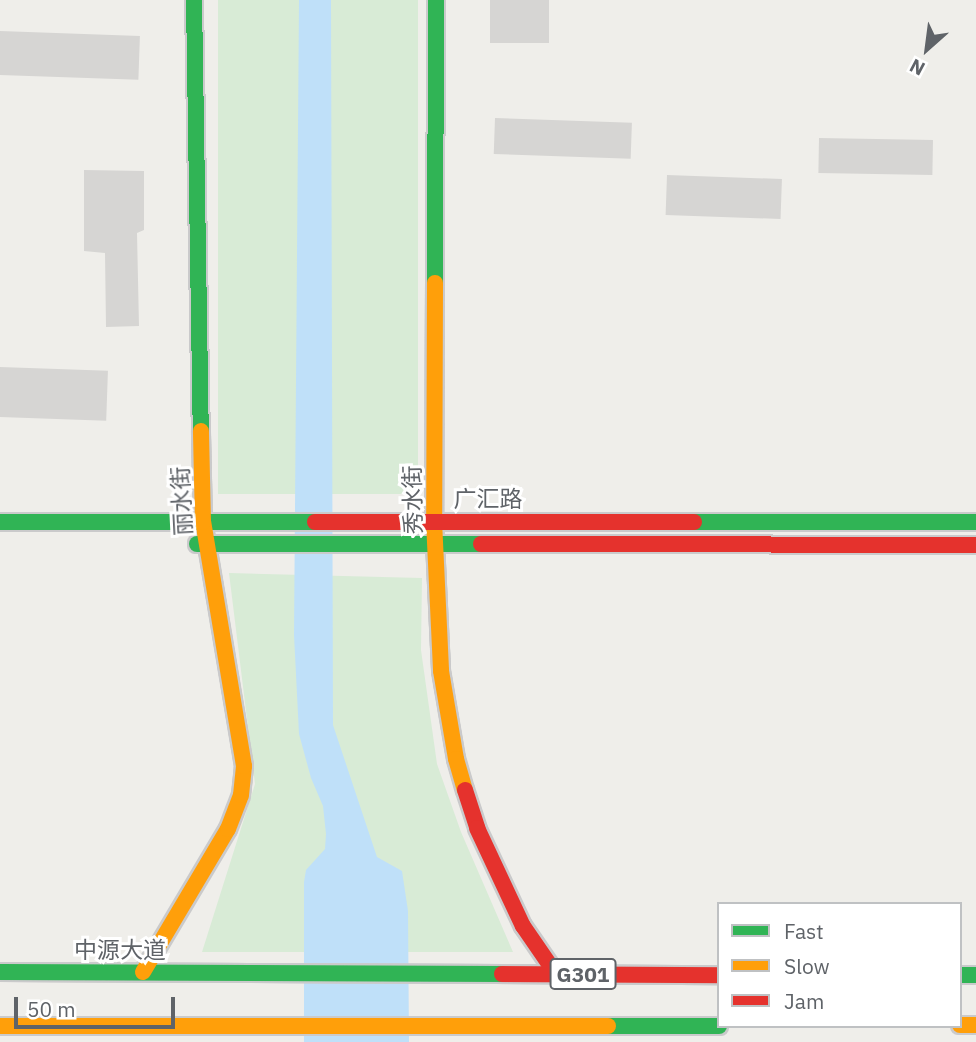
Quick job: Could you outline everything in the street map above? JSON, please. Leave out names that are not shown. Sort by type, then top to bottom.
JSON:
[{"type":"main road","name":"丽水街","points":[[143,972],[212,860],[241,795],[244,766],[203,523],[194,0]]},
{"type":"main road","name":"秀水街","points":[[436,0],[434,521],[441,671],[448,720],[466,796],[506,894],[537,949],[564,974]]},
{"type":"main road","name":"广汇路","points":[[0,522],[976,522]]},
{"type":"main road","name":"广汇路","points":[[178,544],[976,545]]},
{"type":"main road","name":"中源大道","points":[[0,972],[564,974]]},
{"type":"main road","name":"G301","points":[[564,974],[717,975]]},
{"type":"main road","points":[[564,974],[623,993]]},
{"type":"main road","points":[[662,1007],[716,1026]]},
{"type":"main road","points":[[0,1026],[716,1026]]},
{"type":"green space","points":[[218,0],[418,0],[418,494],[218,494]]},
{"type":"green space","points":[[229,573],[422,578],[421,650],[437,764],[461,832],[513,952],[202,952],[255,784]]},
{"type":"water","points":[[299,0],[331,0],[333,725],[377,857],[402,871],[408,911],[409,1042],[304,1042],[304,882],[306,870],[325,849],[326,834],[323,806],[311,778],[299,734],[294,635]]},
{"type":"building","points":[[490,0],[549,0],[549,43],[490,43]]},
{"type":"building","points":[[0,31],[140,36],[138,80],[0,75]]},
{"type":"building","points":[[495,118],[632,123],[631,159],[494,154]]},
{"type":"building","points":[[819,138],[933,140],[932,175],[818,173]]},
{"type":"building","points":[[84,170],[144,171],[144,230],[137,233],[139,326],[106,327],[105,253],[84,251]]},
{"type":"building","points":[[667,175],[782,179],[781,219],[666,215]]},
{"type":"building","points":[[0,367],[108,371],[106,421],[0,417]]},
{"type":"traffic: fast","points":[[194,0],[201,431]]},
{"type":"traffic: fast","points":[[435,283],[436,0]]},
{"type":"traffic: fast","points":[[0,522],[315,522]]},
{"type":"traffic: fast","points":[[694,522],[976,522]]},
{"type":"traffic: fast","points":[[197,544],[481,544]]},
{"type":"traffic: fast","points":[[0,972],[502,974]]},
{"type":"traffic: fast","points":[[962,975],[976,975]]},
{"type":"traffic: fast","points":[[608,1026],[717,1026]]},
{"type":"traffic: slow","points":[[435,283],[434,521],[441,671],[456,759],[465,790]]},
{"type":"traffic: slow","points":[[143,972],[228,829],[241,795],[244,766],[203,522],[201,431]]},
{"type":"traffic: slow","points":[[962,1025],[976,1025]]},
{"type":"traffic: slow","points":[[0,1026],[608,1026]]},
{"type":"traffic: jam","points":[[315,522],[694,522]]},
{"type":"traffic: jam","points":[[481,544],[976,545]]},
{"type":"traffic: jam","points":[[465,790],[477,828],[523,926],[556,974]]},
{"type":"traffic: jam","points":[[502,974],[717,975]]}]
